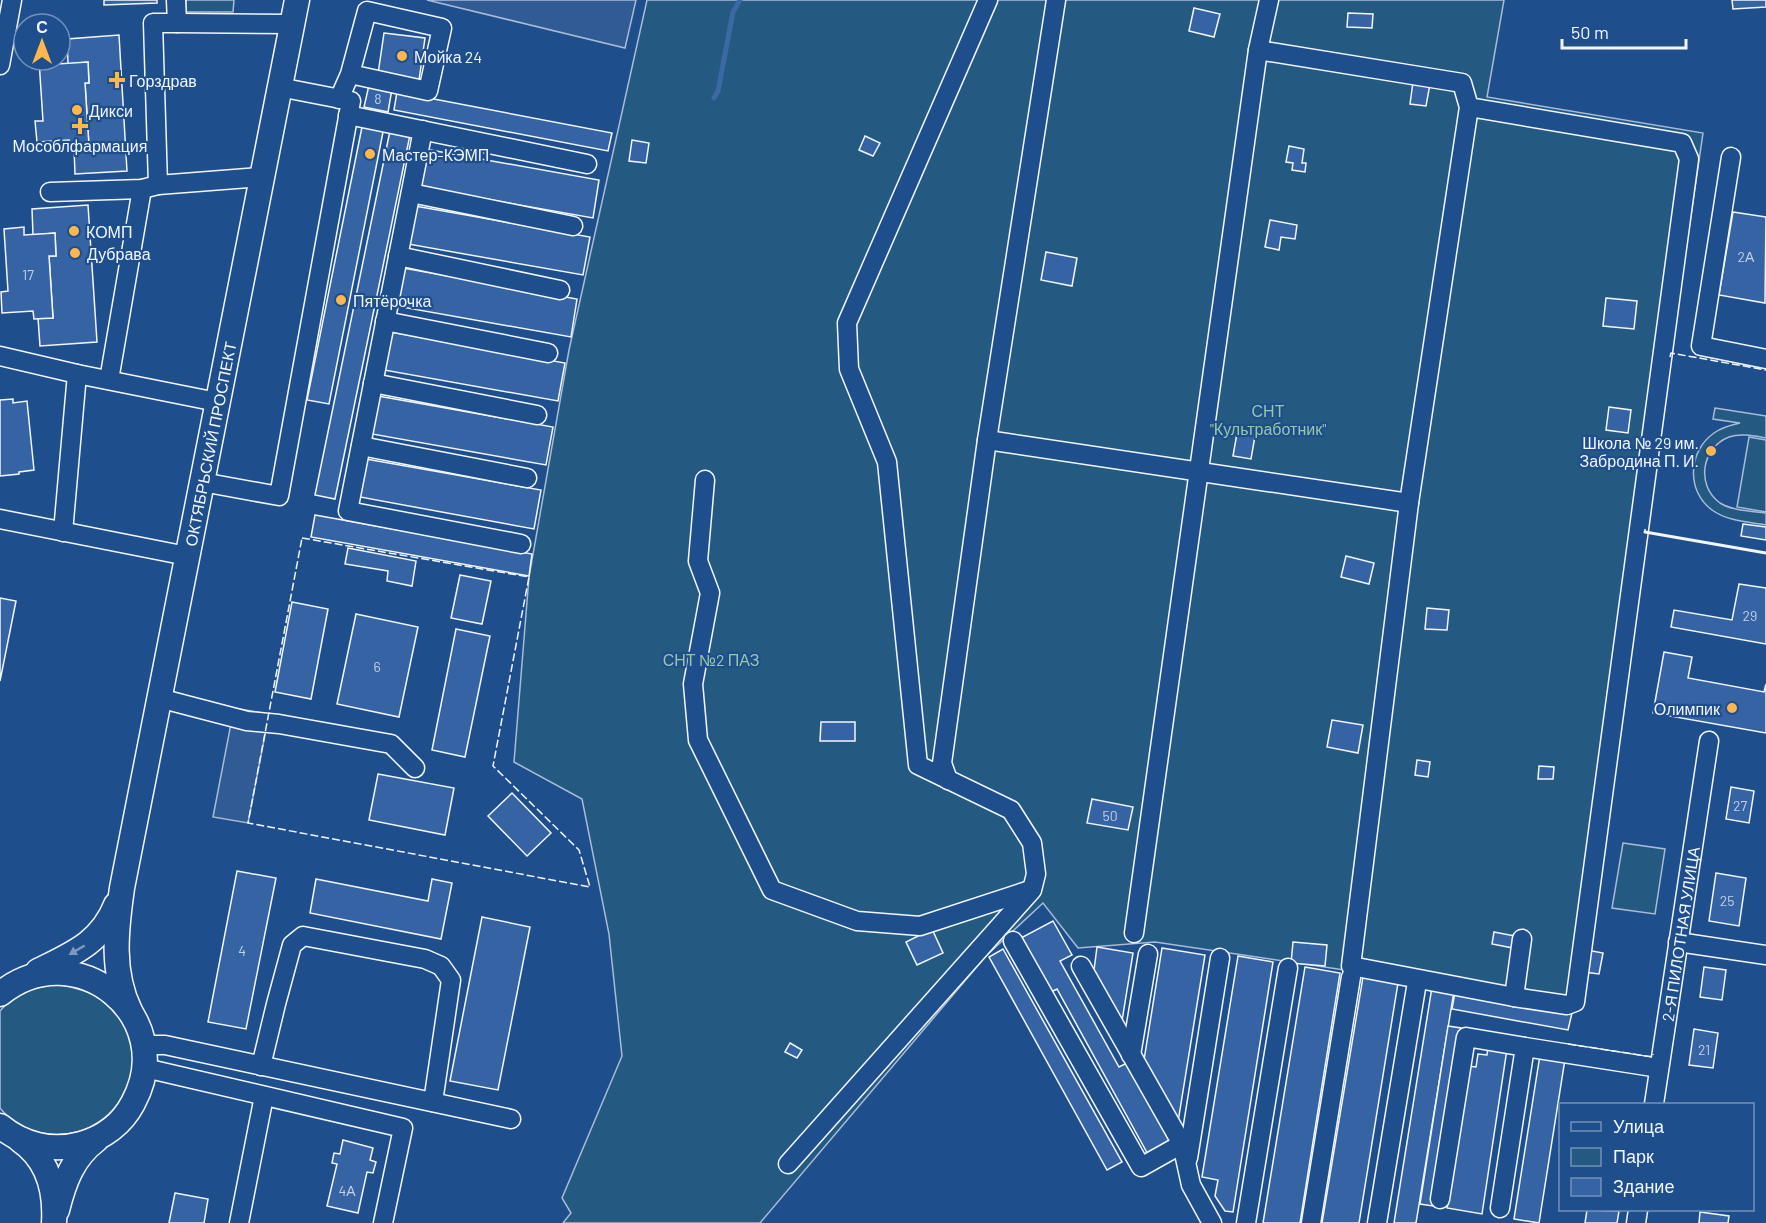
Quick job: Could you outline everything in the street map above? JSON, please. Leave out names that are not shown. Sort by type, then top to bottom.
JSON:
[{"type":"main road","name":"ОКТЯБРЬСКИЙ ПРОСПЕКТ","points":[[144,1057],[139,1026],[120,986],[116,957],[117,918],[297,0]]},
{"type":"main road","name":"ОКТЯБРЬСКИЙ ПРОСПЕКТ","points":[[8,988],[77,951],[98,936],[112,916],[122,888]]},
{"type":"main road","points":[[8,988],[39,974],[57,972],[83,976],[106,987],[119,997],[130,1011]]},
{"type":"main road","points":[[54,1223],[71,1167],[85,1149],[120,1122],[131,1108],[139,1093],[144,1057]]},
{"type":"main road","points":[[4,1129],[22,1141],[57,1148],[90,1141],[105,1133]]},
{"type":"main road","points":[[4,1129],[30,1148],[48,1173],[54,1197],[54,1223]]},
{"type":"street","points":[[0,65],[12,0]]},
{"type":"street","points":[[176,0],[177,23]]},
{"type":"street","points":[[788,1164],[1032,890],[1036,874],[1032,843],[1011,810],[918,765],[887,462],[849,369],[847,323],[988,0]]},
{"type":"street","points":[[948,780],[942,763],[987,440],[1056,0]]},
{"type":"street","points":[[1134,933],[1258,50],[1269,0]]},
{"type":"street","points":[[339,99],[350,74],[367,11],[442,28],[428,92],[350,74]]},
{"type":"street","points":[[108,380],[150,187],[153,23],[292,24]]},
{"type":"street","points":[[1258,50],[1462,83],[1469,107],[1409,502],[1351,966],[1567,1005],[1575,1002],[1689,159],[1682,143],[1469,107]]},
{"type":"street","points":[[202,482],[279,496],[351,101],[279,87]]},
{"type":"street","points":[[348,115],[587,164]]},
{"type":"street","points":[[423,130],[348,511],[520,544]]},
{"type":"street","points":[[1731,157],[1701,346],[1766,359]]},
{"type":"street","points":[[50,192],[150,187],[261,177]]},
{"type":"street","points":[[411,193],[573,226]]},
{"type":"street","points":[[398,256],[560,290]]},
{"type":"street","points":[[385,321],[548,353]]},
{"type":"street","points":[[0,356],[217,402]]},
{"type":"street","points":[[63,532],[77,374]]},
{"type":"street","points":[[373,383],[537,415]]},
{"type":"street","points":[[987,440],[1409,502]]},
{"type":"street","points":[[361,446],[527,478]]},
{"type":"street","points":[[705,480],[698,561],[710,593],[693,684],[698,740],[772,890],[857,921],[920,926],[1032,890]]},
{"type":"street","points":[[3,524],[63,532],[187,556]]},
{"type":"street","points":[[159,698],[247,721],[279,724],[391,744],[415,768]]},
{"type":"street","name":"2-Я ПИЛОТНАЯ УЛИЦА","points":[[1654,1103],[1709,741]]},
{"type":"street","points":[[261,1066],[292,945],[303,936],[425,959],[441,966],[451,980],[433,1102]]},
{"type":"street","points":[[1514,997],[1522,939]]},
{"type":"street","points":[[1013,941],[1141,1167],[1182,1144]]},
{"type":"street","points":[[1678,942],[1766,955]]},
{"type":"street","points":[[1131,1055],[1148,954]]},
{"type":"street","points":[[1187,1165],[1220,958]]},
{"type":"street","points":[[1081,966],[1182,1144],[1191,1185],[1212,1223]]},
{"type":"street","points":[[1246,1223],[1288,968]]},
{"type":"street","points":[[1311,1223],[1351,978]]},
{"type":"street","points":[[1377,1223],[1416,988]]},
{"type":"street","points":[[1440,1199],[1466,1037],[1659,1068]]},
{"type":"street","points":[[144,1057],[165,1046],[511,1119]]},
{"type":"street","points":[[1500,1208],[1525,1047]]},
{"type":"street","points":[[144,1057],[264,1096],[403,1128],[383,1223]]},
{"type":"street","points":[[239,1223],[264,1096]]},
{"type":"green space","points":[[186,0],[234,0],[233,12],[186,12]]},
{"type":"green space","name":"СНТ \"Культработник\"","points":[[647,0],[1504,0],[1487,97],[1703,133],[1578,989],[1581,1005],[1155,942],[1078,948],[1043,903],[986,956],[760,1223],[563,1223],[571,1213],[562,1198],[622,1056],[609,934],[582,799],[514,762],[529,577],[569,350]]},
{"type":"green space","points":[[1715,408],[1766,416],[1766,438],[1738,435],[1720,442],[1708,458],[1705,478],[1712,496],[1720,503],[1736,509],[1766,513],[1766,525],[1724,517],[1712,510],[1698,492],[1694,482],[1694,471],[1699,450],[1705,441],[1717,431],[1740,423],[1713,419]]},
{"type":"green space","points":[[1749,437],[1766,440],[1766,512],[1737,507]]},
{"type":"green space","points":[[1623,843],[1665,849],[1655,914],[1612,908]]},
{"type":"green space","points":[[57,984],[77,988],[96,996],[117,1013],[129,1035],[133,1059],[128,1083],[117,1105],[99,1122],[76,1132],[47,1134],[21,1126],[0,1108],[0,1011],[12,1000],[26,992]]},
{"type":"shaded area","points":[[427,0],[636,0],[625,48]]},
{"type":"shaded area","points":[[234,708],[269,714],[248,823],[213,817]]},
{"type":"building","points":[[104,0],[157,0],[157,3],[104,5]]},
{"type":"building","points":[[1732,0],[1766,0],[1766,7],[1733,9]]},
{"type":"building","points":[[1194,8],[1220,14],[1214,37],[1189,31]]},
{"type":"building","points":[[1348,13],[1373,14],[1372,28],[1347,27]]},
{"type":"building","name":"Мойка 24","points":[[384,33],[425,38],[419,80],[378,74]]},
{"type":"building","points":[[119,35],[127,171],[75,174],[74,148],[89,146],[85,83],[89,83],[88,62],[72,64],[72,39]]},
{"type":"building","points":[[88,62],[89,83],[85,83],[89,146],[69,148],[69,140],[37,142],[35,121],[43,121],[40,72],[72,72],[72,63]]},
{"type":"building","points":[[1413,82],[1430,84],[1426,106],[1410,104]]},
{"type":"building","points":[[369,85],[392,89],[388,112],[364,107]]},
{"type":"building","points":[[397,92],[612,133],[608,151],[394,110]]},
{"type":"building","points":[[363,122],[384,127],[329,404],[307,400]]},
{"type":"building","points":[[391,126],[411,130],[335,499],[315,495]]},
{"type":"building","points":[[865,136],[880,143],[873,156],[859,150]]},
{"type":"building","points":[[632,140],[649,143],[646,163],[629,161]]},
{"type":"building","points":[[1289,146],[1304,149],[1302,163],[1306,163],[1305,172],[1292,170],[1293,163],[1286,162]]},
{"type":"building","points":[[425,149],[599,180],[593,218],[418,187]]},
{"type":"building","points":[[88,205],[97,342],[40,346],[38,318],[53,318],[49,256],[56,256],[55,233],[33,235],[32,209]]},
{"type":"building","points":[[415,206],[590,237],[583,275],[408,244]]},
{"type":"building","points":[[1733,212],[1766,217],[1765,303],[1719,295]]},
{"type":"building","points":[[1270,220],[1297,225],[1295,239],[1281,237],[1279,250],[1265,247]]},
{"type":"building","points":[[24,227],[24,235],[55,233],[56,256],[49,256],[53,318],[34,319],[33,311],[2,313],[1,292],[8,291],[4,229]]},
{"type":"building","points":[[1046,252],[1077,258],[1072,286],[1041,280]]},
{"type":"building","points":[[403,268],[577,299],[571,337],[396,306]]},
{"type":"building","points":[[1606,298],[1637,301],[1634,329],[1603,326]]},
{"type":"building","points":[[391,332],[565,363],[558,401],[384,370]]},
{"type":"building","points":[[378,396],[553,427],[546,465],[372,434]]},
{"type":"building","points":[[13,399],[13,403],[27,401],[34,470],[0,476],[0,400]]},
{"type":"building","points":[[1609,407],[1631,410],[1628,433],[1606,430]]},
{"type":"building","points":[[1237,433],[1255,436],[1251,459],[1233,456]]},
{"type":"building","points":[[366,459],[541,490],[534,529],[360,497]]},
{"type":"building","points":[[315,515],[532,554],[529,576],[311,537]]},
{"type":"building","points":[[1743,524],[1766,527],[1766,540],[1741,536]]},
{"type":"building","points":[[348,548],[416,561],[412,586],[387,581],[388,571],[345,564]]},
{"type":"building","points":[[1346,556],[1374,563],[1369,584],[1341,577]]},
{"type":"building","points":[[460,575],[491,581],[482,624],[451,618]]},
{"type":"building","points":[[1739,584],[1766,588],[1766,644],[1671,627],[1674,610],[1732,620]]},
{"type":"building","points":[[0,598],[16,601],[0,681]]},
{"type":"building","points":[[292,602],[328,609],[311,699],[275,692]]},
{"type":"building","points":[[1427,608],[1449,610],[1447,630],[1425,629]]},
{"type":"building","points":[[356,614],[418,627],[399,717],[337,704]]},
{"type":"building","points":[[456,629],[490,636],[465,757],[432,750]]},
{"type":"building","points":[[1664,652],[1692,657],[1688,678],[1764,692],[1766,684],[1766,733],[1653,713]]},
{"type":"building","points":[[1332,720],[1363,725],[1358,753],[1327,747]]},
{"type":"building","points":[[821,722],[855,722],[855,741],[820,741]]},
{"type":"building","points":[[1417,760],[1430,762],[1428,777],[1415,775]]},
{"type":"building","points":[[1539,766],[1554,767],[1553,779],[1538,779]]},
{"type":"building","points":[[378,774],[454,788],[445,835],[369,820]]},
{"type":"building","points":[[1731,787],[1754,791],[1749,823],[1726,819]]},
{"type":"building","points":[[512,793],[551,833],[527,856],[488,816]]},
{"type":"building","points":[[1092,799],[1133,807],[1128,830],[1087,823]]},
{"type":"building","points":[[237,871],[276,878],[246,1029],[208,1022]]},
{"type":"building","points":[[1716,873],[1746,878],[1739,926],[1709,921]]},
{"type":"building","points":[[316,879],[428,901],[432,879],[452,883],[441,939],[310,913]]},
{"type":"building","points":[[482,917],[530,927],[498,1090],[450,1081]]},
{"type":"building","points":[[1053,921],[1072,955],[1060,961],[1119,1067],[1129,1062],[1175,1145],[1150,1158],[1057,989],[1049,993],[1019,939]]},
{"type":"building","points":[[932,929],[943,953],[917,965],[906,942]]},
{"type":"building","points":[[1494,932],[1515,936],[1513,948],[1492,944]]},
{"type":"building","points":[[1293,942],[1327,945],[1325,966],[1291,963]]},
{"type":"building","points":[[1097,947],[1133,953],[1122,1021],[1094,970]]},
{"type":"building","points":[[1162,948],[1205,955],[1178,1122],[1144,1060]]},
{"type":"building","points":[[1003,949],[1122,1162],[1107,1170],[989,957]]},
{"type":"building","points":[[1587,950],[1603,953],[1599,974],[1584,972]]},
{"type":"building","points":[[1238,956],[1273,962],[1233,1212],[1225,1211],[1215,1196],[1218,1180],[1202,1177]]},
{"type":"building","points":[[1305,967],[1340,973],[1300,1223],[1263,1223]]},
{"type":"building","points":[[1704,967],[1726,970],[1722,1000],[1700,997]]},
{"type":"building","points":[[1363,977],[1398,983],[1359,1223],[1322,1223]]},
{"type":"building","points":[[1432,987],[1454,991],[1416,1223],[1394,1223]]},
{"type":"building","points":[[1455,992],[1572,1013],[1568,1030],[1452,1009]]},
{"type":"building","points":[[1448,1026],[1461,1028],[1433,1206],[1420,1204]]},
{"type":"building","points":[[1694,1029],[1718,1033],[1713,1068],[1689,1065]]},
{"type":"building","points":[[790,1043],[802,1050],[797,1058],[785,1052]]},
{"type":"building","points":[[1488,1046],[1507,1049],[1482,1214],[1447,1208],[1468,1066],[1476,1067],[1478,1054],[1487,1055]]},
{"type":"building","points":[[1540,1055],[1565,1059],[1539,1223],[1514,1219]]},
{"type":"building","points":[[343,1140],[373,1148],[370,1160],[376,1162],[373,1173],[367,1172],[358,1213],[327,1206],[337,1164],[332,1163],[334,1153],[340,1154]]},
{"type":"building","points":[[175,1193],[208,1199],[204,1223],[169,1223]]},
{"type":"building","points":[[1587,1211],[1619,1211],[1617,1223],[1585,1223]]},
{"type":"building","points":[[1700,1212],[1729,1216],[1728,1223],[1699,1223]]},
{"type":"waterway","points":[[714,98],[718,91],[733,12],[740,0]]},
{"type":"fence","points":[[1670,357],[1671,353],[1766,370]]},
{"type":"fence","points":[[1645,529],[1645,532],[1766,553]]},
{"type":"fence","points":[[302,538],[529,577],[493,766],[579,850],[590,887],[248,823],[302,538]]},
{"type":"fence","points":[[1568,1044],[1653,1057],[1653,1054]]},
{"type":"wall","points":[[1645,532],[1766,553]]},
{"type":"place","name":"Мойка 24","points":[[402,56]]},
{"type":"place","name":"Горздрав","points":[[117,80]]},
{"type":"place","name":"Дикси","points":[[77,110]]},
{"type":"place","name":"Мособлфармация","points":[[80,126]]},
{"type":"place","name":"Мастер-КЭМП","points":[[370,154]]},
{"type":"place","name":"КОМП","points":[[74,231]]},
{"type":"place","name":"Дубрава","points":[[75,253]]},
{"type":"place","name":"Пятёрочка","points":[[341,300]]},
{"type":"place","name":"Школа № 29 им. Забродина П. И.","points":[[1711,451]]},
{"type":"place","name":"Олимпик","points":[[1732,708]]},
{"type":"park label","name":"СНТ №2 ПАЗ","points":[[711,659]]}]
